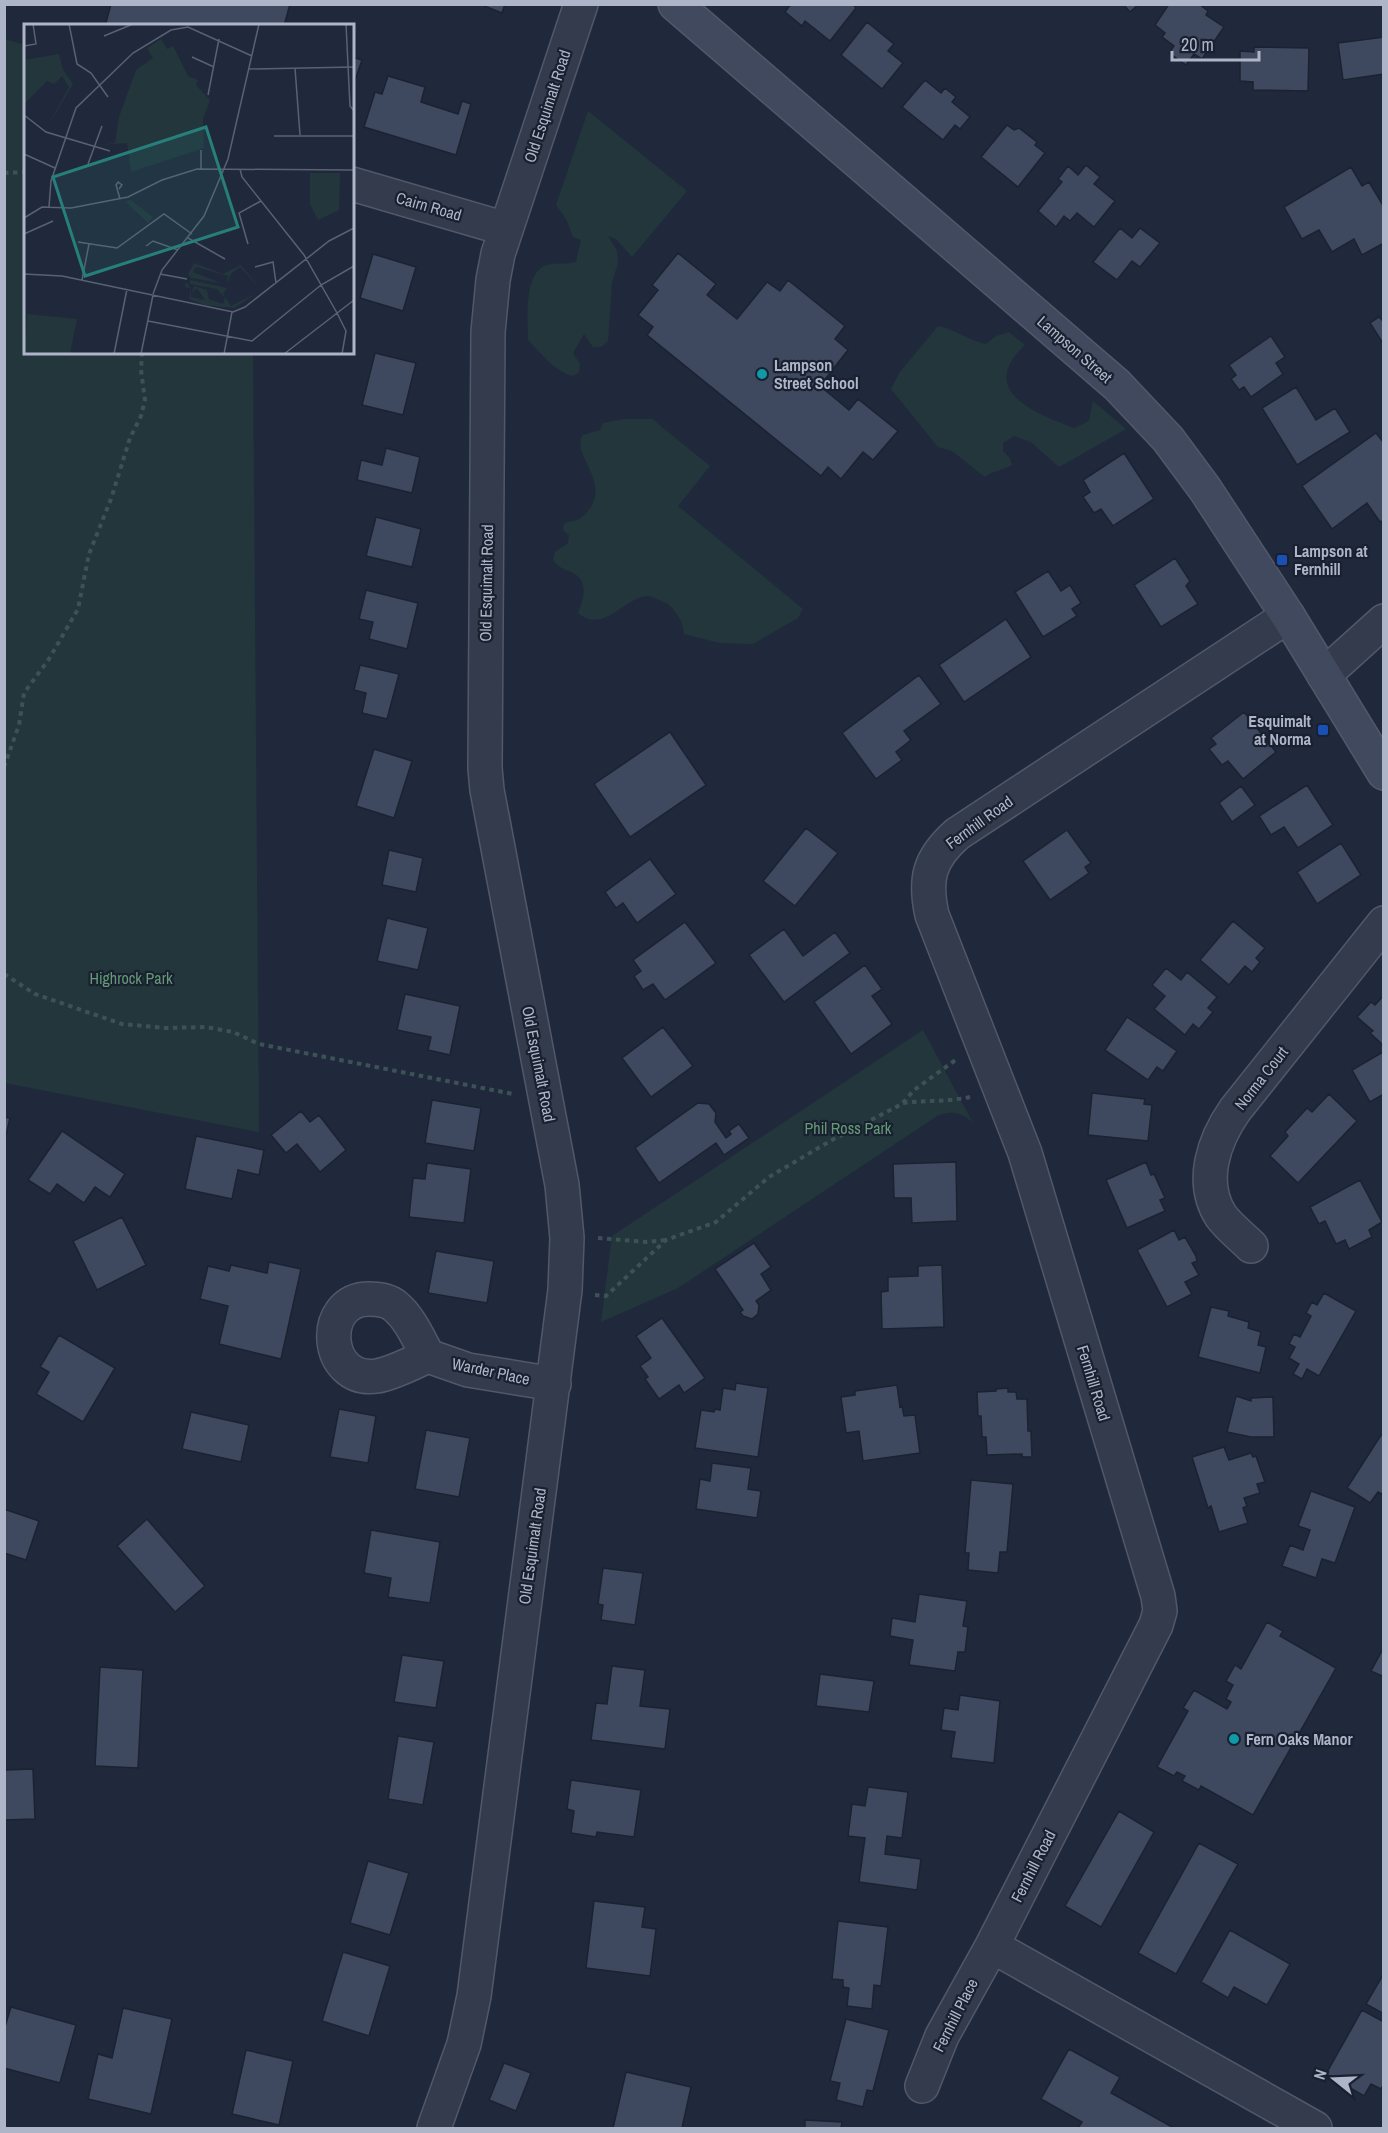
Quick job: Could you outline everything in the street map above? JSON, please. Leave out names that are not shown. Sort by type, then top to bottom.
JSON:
[{"type":"main road","name":"Lampson Street","points":[[675,4],[1117,385],[1167,439],[1205,489],[1288,616],[1383,773]]},
{"type":"street","name":"Old Esquimalt Road","points":[[434,2128],[464,2044],[474,1996],[565,1290],[567,1238],[562,1185],[487,790],[485,768],[488,332],[493,280],[506,229],[581,4]]},
{"type":"street","name":"Cairn Road","points":[[354,185],[506,229]]},
{"type":"street","name":"Fernhill Road","points":[[992,1946],[1155,1625],[1160,1611],[1158,1596],[1025,1154],[932,915],[928,897],[928,879],[934,861],[944,846],[957,834],[1288,616]]},
{"type":"street","points":[[1324,675],[1383,621]]},
{"type":"street","name":"Norma Court","points":[[1251,1246],[1226,1222],[1214,1201],[1210,1186],[1210,1171],[1219,1138],[1235,1110],[1383,923]]},
{"type":"street","name":"Warder Place","points":[[429,1356],[468,1370],[554,1384]]},
{"type":"street","points":[[992,1946],[1315,2128]]},
{"type":"street","name":"Fernhill Place","points":[[922,2086],[942,2036],[992,1946]]},
{"type":"path","points":[[4,173],[24,172]]},
{"type":"path","points":[[4,767],[19,724],[24,693],[49,660],[78,609],[88,554],[111,499],[130,438],[141,416],[145,400],[141,370],[142,354]]},
{"type":"path","points":[[4,974],[35,994],[122,1024],[166,1028],[207,1027],[233,1032],[259,1044],[545,1101]]},
{"type":"path","points":[[902,1104],[914,1090],[964,1054],[984,1047]]},
{"type":"path","points":[[567,1238],[609,1238],[646,1242],[666,1240],[716,1221],[769,1177],[832,1140],[902,1104],[929,1100],[950,1101],[1002,1090]]},
{"type":"path","points":[[565,1290],[606,1296],[666,1240]]},
{"type":"green space","name":"Highrock Park","points":[[4,39],[24,45],[24,354],[253,354],[259,1132],[5,1083]]},
{"type":"green space","points":[[588,111],[687,191],[632,257],[616,239],[608,236],[617,251],[618,263],[612,282],[608,341],[601,347],[593,347],[584,334],[573,353],[580,364],[579,372],[573,376],[560,371],[528,340],[528,298],[530,287],[539,269],[550,264],[576,262],[581,240],[573,237],[566,219],[556,205]]},
{"type":"green space","points":[[938,326],[986,344],[996,336],[1009,332],[1025,345],[1011,361],[1006,375],[1009,388],[1017,398],[1043,415],[1074,428],[1089,421],[1093,401],[1126,429],[1059,467],[1031,442],[1014,436],[1003,443],[1003,451],[1010,458],[1012,465],[985,477],[952,451],[938,447],[891,389],[900,372]]},
{"type":"green space","points":[[624,419],[652,419],[710,466],[678,506],[803,609],[798,618],[753,644],[720,643],[684,634],[681,621],[671,607],[649,596],[639,598],[597,620],[588,619],[578,613],[584,592],[582,581],[573,573],[559,567],[553,560],[555,552],[568,543],[569,535],[563,530],[564,524],[582,517],[592,505],[595,494],[591,472],[580,443],[583,435],[600,430],[603,423]]},
{"type":"green space","name":"Phil Ross Park","points":[[923,1030],[974,1125],[966,1117],[957,1113],[937,1116],[678,1288],[601,1322],[612,1236]]},
{"type":"building","points":[[111,4],[290,4],[285,24],[106,24]]},
{"type":"building","points":[[479,4],[505,4],[502,13]]},
{"type":"building","points":[[791,4],[853,4],[856,8],[830,41],[805,21],[802,26],[785,12]]},
{"type":"building","points":[[1123,4],[1139,4],[1130,12]]},
{"type":"building","points":[[1169,4],[1199,4],[1208,11],[1206,15],[1224,27],[1202,59],[1194,54],[1186,65],[1169,53],[1174,46],[1162,37],[1165,33],[1155,25]]},
{"type":"building","points":[[867,22],[894,44],[888,51],[903,63],[882,89],[841,55]]},
{"type":"building","points":[[1384,37],[1384,74],[1343,80],[1338,43]]},
{"type":"building","points":[[1254,47],[1309,48],[1308,91],[1253,90],[1253,82],[1240,81],[1240,51],[1254,52]]},
{"type":"building","points":[[354,58],[362,60],[354,83]]},
{"type":"building","points":[[388,76],[425,87],[421,102],[458,114],[462,101],[471,104],[456,155],[364,127],[375,92],[382,94]]},
{"type":"building","points":[[925,80],[941,93],[945,88],[956,97],[952,102],[970,117],[960,129],[955,125],[943,140],[902,107]]},
{"type":"building","points":[[1007,125],[1014,130],[1019,128],[1037,142],[1035,145],[1045,153],[1018,187],[981,157]]},
{"type":"building","points":[[1086,165],[1100,177],[1094,184],[1115,201],[1094,227],[1077,213],[1070,221],[1064,216],[1056,227],[1038,211],[1062,182],[1058,179],[1068,166],[1078,175]]},
{"type":"building","points":[[1351,167],[1362,186],[1369,182],[1384,207],[1384,243],[1362,255],[1354,239],[1332,252],[1319,230],[1302,239],[1284,207]]},
{"type":"building","points":[[1120,228],[1132,238],[1140,228],[1160,243],[1140,267],[1132,261],[1117,280],[1093,262]]},
{"type":"building","name":"Lampson Street School","points":[[678,253],[716,284],[707,295],[737,319],[767,282],[780,291],[788,280],[845,326],[835,339],[848,350],[820,386],[849,410],[858,399],[898,431],[873,460],[863,452],[841,479],[828,467],[821,476],[647,335],[653,327],[638,315],[658,290],[652,285]]},
{"type":"building","points":[[373,254],[416,267],[403,311],[360,298]]},
{"type":"building","points":[[1379,317],[1384,322],[1384,345],[1370,323]]},
{"type":"building","points":[[1271,336],[1285,357],[1276,363],[1283,374],[1251,397],[1244,387],[1239,390],[1231,379],[1236,375],[1229,365]]},
{"type":"building","points":[[375,353],[416,363],[403,415],[362,405]]},
{"type":"building","points":[[1296,387],[1316,420],[1335,408],[1350,432],[1297,465],[1262,408]]},
{"type":"building","points":[[1376,433],[1384,443],[1384,520],[1380,522],[1367,503],[1332,529],[1302,486]]},
{"type":"building","points":[[386,448],[420,457],[412,493],[357,480],[361,460],[382,465]]},
{"type":"building","points":[[1124,453],[1154,499],[1113,526],[1101,509],[1094,513],[1083,497],[1090,492],[1083,480]]},
{"type":"building","points":[[376,517],[421,529],[412,567],[366,556]]},
{"type":"building","points":[[1175,558],[1190,581],[1186,586],[1198,604],[1161,627],[1134,585]]},
{"type":"building","points":[[1048,571],[1061,591],[1070,585],[1081,603],[1072,609],[1077,616],[1043,637],[1015,592]]},
{"type":"building","points":[[366,590],[418,603],[407,649],[369,639],[373,622],[359,619]]},
{"type":"building","points":[[1006,619],[1031,657],[964,702],[939,665]]},
{"type":"building","points":[[360,665],[399,674],[387,719],[362,713],[366,693],[354,690]]},
{"type":"building","points":[[919,675],[941,704],[904,731],[911,740],[896,752],[902,760],[876,779],[842,733]]},
{"type":"building","points":[[1244,712],[1276,752],[1243,779],[1228,761],[1222,765],[1209,749],[1216,744],[1211,738]]},
{"type":"building","points":[[670,732],[706,785],[630,837],[594,784]]},
{"type":"building","points":[[374,749],[412,761],[394,818],[356,806]]},
{"type":"building","points":[[1307,785],[1333,825],[1298,848],[1284,827],[1271,835],[1259,816]]},
{"type":"building","points":[[1241,786],[1255,805],[1232,822],[1219,803]]},
{"type":"building","points":[[806,828],[838,853],[795,906],[763,881]]},
{"type":"building","points":[[1067,830],[1091,863],[1085,867],[1089,873],[1050,900],[1023,861]]},
{"type":"building","points":[[1341,843],[1361,875],[1317,904],[1297,872]]},
{"type":"building","points":[[389,850],[423,858],[416,892],[382,885]]},
{"type":"building","points":[[650,859],[676,894],[637,923],[623,903],[616,908],[605,892]]},
{"type":"building","points":[[387,918],[428,928],[418,970],[377,961]]},
{"type":"building","points":[[1233,921],[1265,948],[1256,958],[1260,962],[1252,972],[1245,966],[1229,985],[1200,960]]},
{"type":"building","points":[[685,922],[716,963],[665,1000],[653,984],[643,990],[634,976],[641,971],[633,960]]},
{"type":"building","points":[[784,929],[803,956],[835,932],[850,953],[784,1002],[749,955]]},
{"type":"building","points":[[865,965],[882,989],[872,996],[892,1024],[851,1054],[814,1002]]},
{"type":"building","points":[[1166,968],[1181,980],[1187,972],[1217,997],[1208,1008],[1213,1012],[1199,1029],[1193,1024],[1185,1035],[1154,1009],[1165,996],[1152,985]]},
{"type":"building","points":[[405,994],[460,1006],[450,1055],[428,1050],[431,1037],[397,1030]]},
{"type":"building","points":[[1384,995],[1383,1045],[1370,1033],[1373,1031],[1357,1017],[1371,1002],[1375,1005]]},
{"type":"building","points":[[1127,1017],[1177,1051],[1163,1071],[1157,1067],[1148,1080],[1105,1050]]},
{"type":"building","points":[[663,1027],[693,1066],[651,1097],[622,1058]]},
{"type":"building","points":[[1383,1052],[1384,1094],[1370,1102],[1352,1070]]},
{"type":"building","points":[[1092,1093],[1145,1099],[1144,1104],[1152,1105],[1148,1141],[1088,1135]]},
{"type":"building","points":[[1329,1094],[1357,1121],[1298,1183],[1270,1156],[1288,1136],[1285,1132],[1307,1108],[1312,1112]]},
{"type":"building","points":[[432,1100],[481,1108],[474,1151],[425,1143]]},
{"type":"building","points":[[698,1103],[709,1104],[716,1113],[715,1122],[726,1138],[731,1134],[729,1131],[739,1124],[749,1138],[724,1155],[716,1143],[659,1183],[635,1148]]},
{"type":"building","points":[[301,1111],[310,1122],[319,1115],[346,1150],[320,1172],[297,1144],[286,1153],[271,1135]]},
{"type":"building","points":[[4,1117],[10,1118],[4,1144]]},
{"type":"building","points":[[62,1131],[125,1174],[110,1197],[95,1187],[84,1203],[57,1184],[50,1194],[28,1180]]},
{"type":"building","points":[[196,1136],[264,1150],[259,1175],[238,1170],[232,1199],[185,1189]]},
{"type":"building","points":[[956,1162],[957,1221],[912,1223],[911,1198],[894,1198],[893,1164]]},
{"type":"building","points":[[1146,1162],[1165,1198],[1160,1200],[1165,1211],[1127,1228],[1106,1180]]},
{"type":"building","points":[[427,1163],[471,1169],[464,1223],[409,1217],[413,1178],[425,1179]]},
{"type":"building","points":[[1360,1180],[1382,1222],[1369,1230],[1372,1237],[1349,1249],[1345,1240],[1336,1244],[1325,1221],[1319,1224],[1310,1207]]},
{"type":"building","points":[[122,1217],[146,1265],[97,1290],[73,1241]]},
{"type":"building","points":[[1174,1230],[1179,1240],[1185,1237],[1196,1256],[1197,1261],[1192,1263],[1199,1275],[1185,1282],[1192,1294],[1167,1307],[1137,1250]]},
{"type":"building","points":[[754,1243],[771,1267],[761,1274],[771,1290],[756,1301],[759,1305],[758,1314],[752,1319],[743,1316],[740,1312],[743,1310],[715,1269]]},
{"type":"building","points":[[436,1251],[494,1261],[487,1303],[428,1293]]},
{"type":"building","points":[[269,1262],[301,1269],[281,1359],[219,1344],[228,1306],[200,1299],[208,1266],[229,1271],[231,1265],[267,1273]]},
{"type":"building","points":[[942,1265],[944,1327],[882,1329],[881,1292],[888,1291],[888,1277],[918,1276],[918,1266]]},
{"type":"building","points":[[1324,1293],[1356,1311],[1319,1376],[1307,1369],[1302,1379],[1293,1374],[1299,1364],[1289,1358],[1295,1347],[1289,1344],[1294,1334],[1300,1337],[1311,1316],[1306,1313],[1312,1302],[1317,1305]]},
{"type":"building","points":[[1211,1307],[1229,1311],[1228,1316],[1249,1322],[1248,1328],[1261,1332],[1258,1345],[1266,1347],[1260,1373],[1198,1357]]},
{"type":"building","points":[[662,1318],[705,1378],[684,1393],[679,1385],[659,1399],[645,1379],[648,1377],[640,1366],[651,1358],[636,1336]]},
{"type":"building","points":[[59,1335],[115,1368],[83,1422],[36,1394],[49,1372],[40,1367]]},
{"type":"building","points":[[736,1383],[768,1388],[758,1457],[695,1448],[701,1410],[714,1412],[715,1409],[720,1410],[723,1388],[735,1390]]},
{"type":"building","points":[[897,1385],[900,1407],[902,1406],[904,1416],[915,1415],[920,1453],[863,1461],[859,1431],[846,1433],[841,1397],[855,1395],[855,1391]]},
{"type":"building","points":[[1008,1388],[1008,1392],[1016,1392],[1017,1399],[1027,1399],[1032,1457],[1022,1457],[1022,1454],[987,1455],[986,1437],[982,1437],[981,1416],[978,1416],[977,1392]]},
{"type":"building","points":[[1236,1396],[1251,1401],[1251,1398],[1273,1397],[1274,1437],[1251,1437],[1227,1432]]},
{"type":"building","points":[[339,1409],[376,1416],[368,1463],[330,1457]]},
{"type":"building","points":[[191,1412],[249,1425],[241,1462],[182,1449]]},
{"type":"building","points":[[426,1430],[470,1438],[459,1497],[415,1489]]},
{"type":"building","points":[[1381,1435],[1384,1437],[1384,1495],[1378,1492],[1370,1503],[1347,1488]]},
{"type":"building","points":[[1224,1447],[1229,1460],[1251,1453],[1253,1457],[1256,1456],[1265,1482],[1257,1484],[1260,1493],[1244,1498],[1247,1506],[1243,1508],[1248,1523],[1219,1532],[1211,1506],[1208,1508],[1192,1457]]},
{"type":"building","points":[[712,1463],[751,1468],[748,1489],[761,1491],[757,1518],[696,1509],[700,1479],[710,1481]]},
{"type":"building","points":[[971,1480],[1013,1484],[1007,1552],[1000,1552],[998,1573],[968,1570],[969,1553],[965,1553]]},
{"type":"building","points":[[1311,1491],[1355,1507],[1335,1563],[1322,1559],[1316,1578],[1282,1566],[1290,1545],[1303,1550],[1310,1530],[1298,1526]]},
{"type":"building","points":[[4,1509],[39,1521],[26,1560],[4,1553]]},
{"type":"building","points":[[147,1519],[205,1586],[175,1612],[117,1546]]},
{"type":"building","points":[[371,1530],[440,1542],[430,1603],[388,1597],[391,1578],[364,1573]]},
{"type":"building","points":[[603,1568],[643,1573],[635,1625],[601,1620],[603,1605],[598,1604]]},
{"type":"building","points":[[919,1594],[967,1601],[963,1626],[968,1627],[965,1652],[958,1652],[955,1671],[909,1665],[913,1640],[890,1636],[892,1618],[915,1622]]},
{"type":"building","name":"Fern Oaks Manor","points":[[1267,1622],[1283,1631],[1280,1636],[1336,1668],[1253,1815],[1201,1786],[1199,1790],[1182,1781],[1185,1776],[1177,1772],[1174,1776],[1157,1767],[1188,1711],[1183,1708],[1194,1690],[1227,1709],[1231,1702],[1226,1699],[1233,1685],[1226,1681],[1235,1665],[1241,1669]]},
{"type":"building","points":[[1384,1647],[1384,1677],[1371,1671]]},
{"type":"building","points":[[402,1655],[444,1661],[436,1708],[394,1702]]},
{"type":"building","points":[[612,1666],[645,1670],[640,1706],[670,1709],[665,1749],[591,1740],[596,1703],[607,1704]]},
{"type":"building","points":[[100,1667],[143,1670],[138,1768],[95,1766]]},
{"type":"building","points":[[820,1674],[874,1681],[869,1712],[816,1706]]},
{"type":"building","points":[[960,1695],[1000,1701],[994,1763],[951,1758],[955,1732],[941,1730],[944,1708],[958,1710]]},
{"type":"building","points":[[398,1736],[434,1742],[423,1805],[388,1799]]},
{"type":"building","points":[[33,1769],[35,1819],[4,1820],[4,1770]]},
{"type":"building","points":[[571,1780],[641,1790],[634,1837],[597,1832],[596,1837],[571,1833],[574,1811],[567,1809]]},
{"type":"building","points":[[868,1787],[908,1792],[902,1838],[887,1836],[885,1854],[921,1859],[917,1890],[859,1882],[865,1838],[848,1836],[852,1804],[865,1806]]},
{"type":"building","points":[[1119,1811],[1154,1832],[1101,1927],[1065,1906]]},
{"type":"building","points":[[1199,1843],[1238,1864],[1176,1974],[1138,1953]]},
{"type":"building","points":[[368,1861],[409,1873],[390,1935],[350,1923]]},
{"type":"building","points":[[594,1901],[645,1907],[642,1927],[656,1929],[650,1976],[586,1968]]},
{"type":"building","points":[[838,1921],[888,1927],[881,1986],[874,1985],[872,2009],[847,2006],[849,1988],[843,1987],[843,1980],[832,1979]]},
{"type":"building","points":[[1230,1930],[1290,1964],[1267,2005],[1234,1987],[1228,1998],[1201,1982]]},
{"type":"building","points":[[343,1952],[390,1966],[369,2036],[322,2021]]},
{"type":"building","points":[[1384,1973],[1384,2014],[1366,2004]]},
{"type":"building","points":[[11,2007],[76,2025],[60,2083],[4,2068],[4,2030]]},
{"type":"building","points":[[123,2008],[172,2019],[151,2114],[88,2099],[98,2054],[112,2058]]},
{"type":"building","points":[[1362,2010],[1384,2022],[1384,2084],[1381,2089],[1371,2084],[1364,2096],[1326,2074]]},
{"type":"building","points":[[846,2019],[889,2030],[873,2091],[867,2090],[863,2107],[836,2100],[840,2083],[830,2081]]},
{"type":"building","points":[[1069,2049],[1120,2077],[1111,2093],[1174,2128],[1078,2128],[1082,2122],[1041,2099]]},
{"type":"building","points":[[246,2050],[293,2061],[279,2125],[232,2114]]},
{"type":"building","points":[[504,2063],[531,2073],[516,2111],[489,2100]]},
{"type":"building","points":[[626,2072],[691,2087],[682,2128],[613,2128]]},
{"type":"building","points":[[805,2120],[842,2122],[841,2128],[805,2128]]},
{"type":"place","name":"Lampson Street School","points":[[762,374]]},
{"type":"place","name":"Lampson at Fernhill","points":[[1282,560]]},
{"type":"place","name":"Esquimalt at Norma","points":[[1323,730]]},
{"type":"place","name":"Fern Oaks Manor","points":[[1234,1739]]}]
